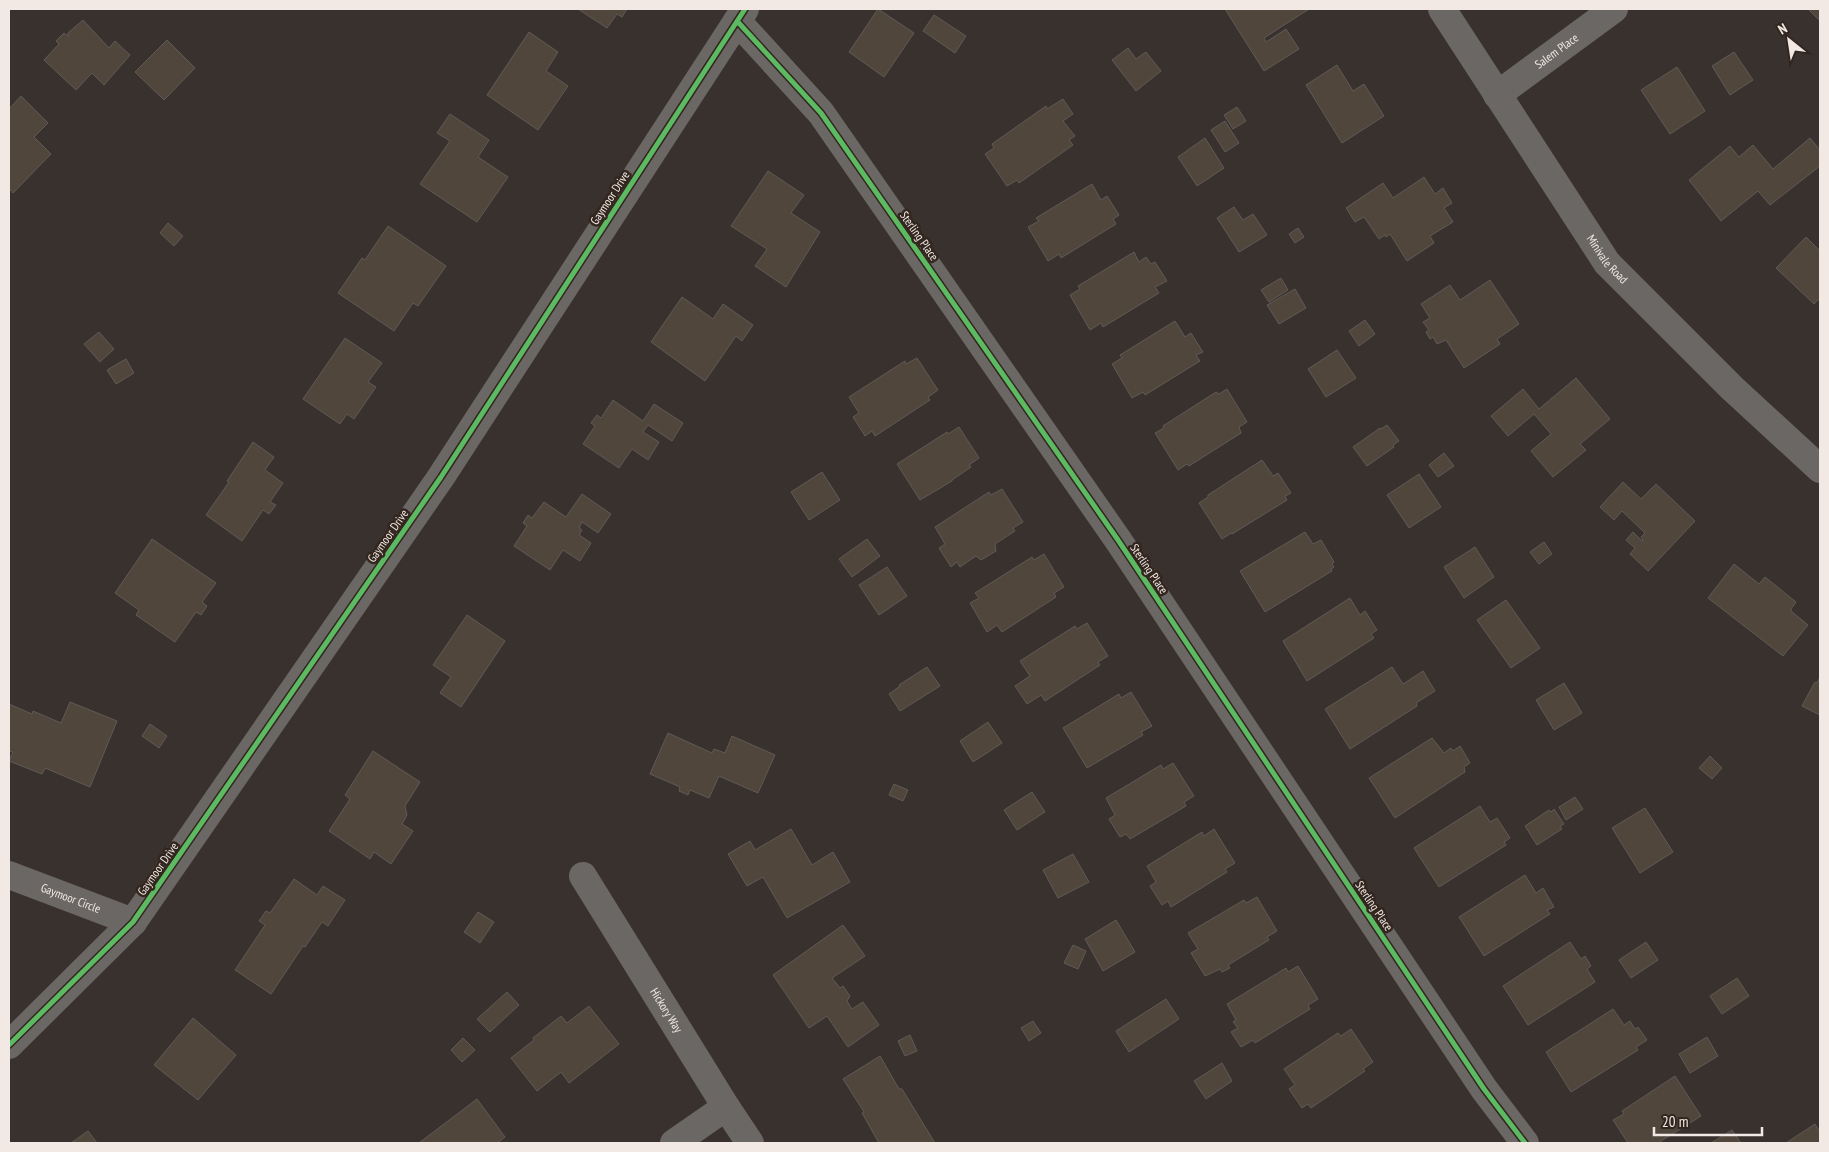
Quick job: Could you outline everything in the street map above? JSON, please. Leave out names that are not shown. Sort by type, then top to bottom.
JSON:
[{"type":"street","name":"Minivale Road","points":[[1442,9],[1607,264],[1732,388],[1820,469]]},
{"type":"street","name":"Salem Place","points":[[1498,95],[1614,9]]},
{"type":"street","name":"Gaymoor Drive","points":[[9,1045],[133,922],[441,476],[741,15]]},
{"type":"street","name":"Sterling Place","points":[[741,15],[821,113],[1118,540],[1484,1089],[1525,1143]]},
{"type":"street","name":"Gaymoor Circle","points":[[9,875],[133,922]]},
{"type":"street","name":"Hickory Way","points":[[583,876],[750,1143]]},
{"type":"street","points":[[674,1143],[726,1107]]},
{"type":"building","points":[[578,9],[627,9],[622,17],[617,14],[607,28]]},
{"type":"building","points":[[878,9],[914,33],[884,77],[849,52]]},
{"type":"building","points":[[1225,9],[1309,9],[1264,38],[1266,42],[1286,29],[1299,49],[1264,71]]},
{"type":"building","points":[[1808,9],[1820,9],[1820,21]]},
{"type":"building","points":[[934,15],[966,36],[955,53],[923,31]]},
{"type":"building","points":[[83,20],[109,48],[115,41],[130,55],[104,85],[92,73],[76,90],[44,60],[59,44],[56,41],[64,33],[68,36],[68,33]]},
{"type":"building","points":[[529,32],[558,52],[546,71],[568,86],[538,130],[487,95]]},
{"type":"building","points":[[167,40],[195,68],[164,100],[135,72]]},
{"type":"building","points":[[1128,48],[1136,59],[1146,52],[1161,71],[1136,91],[1112,60]]},
{"type":"building","points":[[1734,52],[1753,80],[1730,95],[1712,66]]},
{"type":"building","points":[[1337,65],[1353,91],[1364,84],[1384,116],[1342,143],[1306,85]]},
{"type":"building","points":[[1677,67],[1705,111],[1670,134],[1641,90]]},
{"type":"building","points":[[21,96],[48,123],[34,137],[51,154],[13,193],[9,188],[9,109]]},
{"type":"building","points":[[1063,99],[1073,114],[1063,121],[1075,136],[1069,140],[1073,145],[1019,183],[1017,180],[1007,186],[985,154],[994,148],[992,144],[1046,106],[1047,109]]},
{"type":"building","points":[[1237,107],[1246,121],[1233,129],[1224,115]]},
{"type":"building","points":[[450,114],[489,140],[478,157],[508,177],[477,222],[420,184],[450,141],[437,133]]},
{"type":"building","points":[[1225,121],[1239,143],[1225,152],[1211,130]]},
{"type":"building","points":[[1205,138],[1224,168],[1197,186],[1178,157]]},
{"type":"building","points":[[1810,138],[1820,150],[1820,166],[1770,205],[1758,191],[1721,221],[1689,180],[1730,146],[1739,157],[1753,145],[1773,169]]},
{"type":"building","points":[[768,171],[804,195],[791,213],[820,232],[786,287],[755,266],[767,249],[731,226]]},
{"type":"building","points":[[1424,177],[1435,194],[1443,188],[1452,203],[1444,208],[1453,222],[1430,236],[1434,243],[1407,261],[1390,234],[1379,239],[1364,217],[1355,222],[1346,208],[1383,183],[1393,198]]},
{"type":"building","points":[[1092,184],[1101,200],[1107,196],[1119,215],[1113,219],[1116,224],[1061,258],[1059,254],[1048,261],[1028,227],[1039,221],[1036,218]]},
{"type":"building","points":[[1234,207],[1243,220],[1253,214],[1267,235],[1239,252],[1217,218]]},
{"type":"building","points":[[168,223],[183,236],[174,246],[160,233]]},
{"type":"building","points":[[388,226],[446,266],[418,306],[413,303],[394,331],[338,293],[362,258],[365,260]]},
{"type":"building","points":[[1298,228],[1304,237],[1295,243],[1289,234]]},
{"type":"building","points":[[1806,237],[1820,251],[1820,298],[1814,304],[1776,268]]},
{"type":"building","points":[[1134,252],[1139,262],[1146,257],[1151,264],[1155,262],[1167,281],[1155,287],[1159,293],[1103,327],[1101,323],[1090,330],[1070,295],[1080,289],[1078,286]]},
{"type":"building","points":[[1281,278],[1288,290],[1269,302],[1261,290]]},
{"type":"building","points":[[1490,280],[1519,324],[1497,339],[1500,344],[1464,368],[1446,340],[1437,344],[1433,337],[1430,339],[1426,332],[1429,330],[1423,322],[1430,318],[1421,304],[1450,285],[1460,300]]},
{"type":"building","points":[[1295,289],[1306,308],[1279,324],[1267,305]]},
{"type":"building","points":[[682,297],[713,319],[723,304],[753,325],[742,341],[736,336],[705,381],[651,342]]},
{"type":"building","points":[[1365,320],[1375,334],[1359,346],[1349,331]]},
{"type":"building","points":[[1175,321],[1185,337],[1191,333],[1203,352],[1196,355],[1200,361],[1145,395],[1143,392],[1132,398],[1112,364],[1122,358],[1120,355]]},
{"type":"building","points":[[99,332],[114,349],[100,362],[84,344]]},
{"type":"building","points":[[345,338],[382,363],[368,382],[376,387],[354,419],[347,414],[340,424],[303,399]]},
{"type":"building","points":[[1337,350],[1356,378],[1326,397],[1308,369]]},
{"type":"building","points":[[917,358],[938,390],[928,397],[930,400],[875,436],[872,431],[865,436],[853,417],[859,413],[849,397],[905,361],[906,364]]},
{"type":"building","points":[[126,359],[134,373],[116,384],[107,370]]},
{"type":"building","points":[[1576,378],[1610,419],[1580,444],[1586,450],[1553,477],[1531,451],[1551,434],[1534,414],[1508,436],[1491,416],[1523,389],[1539,409]]},
{"type":"building","points":[[1227,389],[1247,422],[1239,427],[1241,433],[1189,466],[1187,464],[1178,470],[1155,433],[1216,392],[1219,394]]},
{"type":"building","points":[[613,400],[643,421],[654,404],[683,423],[672,441],[648,425],[643,432],[659,442],[648,460],[632,449],[619,468],[583,444],[595,426],[591,423],[597,415],[601,418]]},
{"type":"building","points":[[1387,425],[1399,441],[1393,445],[1394,447],[1367,466],[1353,447]]},
{"type":"building","points":[[959,427],[979,458],[969,465],[971,467],[952,481],[920,500],[897,464],[947,432],[948,434]]},
{"type":"building","points":[[253,442],[274,457],[265,470],[283,483],[270,502],[276,505],[269,514],[263,510],[242,541],[206,515]]},
{"type":"building","points":[[1444,453],[1454,466],[1438,477],[1429,465]]},
{"type":"building","points":[[1262,460],[1273,476],[1278,473],[1291,493],[1285,496],[1287,500],[1222,539],[1199,503],[1208,495]]},
{"type":"building","points":[[822,472],[840,500],[809,520],[791,492]]},
{"type":"building","points":[[1419,474],[1441,507],[1409,528],[1387,495]]},
{"type":"building","points":[[1623,482],[1641,499],[1656,484],[1695,521],[1648,571],[1630,554],[1635,548],[1626,540],[1633,532],[1642,541],[1641,537],[1645,533],[1622,511],[1614,520],[1600,507]]},
{"type":"building","points":[[1002,489],[1023,522],[1013,528],[1015,531],[995,544],[996,551],[981,560],[976,556],[960,567],[957,562],[951,567],[939,548],[945,544],[935,527],[989,492],[991,495]]},
{"type":"building","points":[[582,494],[611,514],[598,533],[582,522],[579,528],[582,530],[579,535],[591,543],[580,561],[563,550],[550,570],[514,546],[527,526],[523,523],[528,515],[532,518],[544,502],[566,517]]},
{"type":"building","points":[[1305,532],[1313,544],[1321,540],[1334,562],[1332,564],[1334,567],[1331,569],[1332,571],[1265,612],[1240,571]]},
{"type":"building","points":[[152,539],[216,583],[202,602],[207,606],[201,615],[196,612],[175,642],[136,615],[139,610],[115,593]]},
{"type":"building","points":[[867,539],[880,556],[852,577],[839,559]]},
{"type":"building","points":[[1544,542],[1552,554],[1539,564],[1530,552]]},
{"type":"building","points":[[1475,547],[1494,577],[1464,598],[1444,567]]},
{"type":"building","points":[[1044,554],[1064,587],[1054,593],[1056,597],[1002,632],[997,625],[987,632],[970,603],[979,598],[975,593],[1032,557],[1034,560]]},
{"type":"building","points":[[1734,564],[1759,584],[1765,577],[1796,602],[1791,611],[1808,625],[1783,656],[1708,598]]},
{"type":"building","points":[[887,567],[907,596],[879,615],[859,585]]},
{"type":"building","points":[[1350,598],[1360,615],[1365,611],[1377,630],[1371,634],[1374,638],[1307,681],[1283,641]]},
{"type":"building","points":[[1506,600],[1540,648],[1511,668],[1477,620]]},
{"type":"building","points":[[467,615],[505,641],[461,707],[440,693],[451,677],[433,665]]},
{"type":"building","points":[[1087,623],[1108,656],[1098,662],[1100,665],[1045,701],[1041,695],[1027,704],[1015,686],[1030,676],[1020,661],[1075,626],[1077,629]]},
{"type":"building","points":[[927,667],[940,686],[900,711],[889,694],[899,685]]},
{"type":"building","points":[[1392,667],[1403,684],[1423,671],[1435,691],[1416,703],[1417,706],[1350,749],[1325,709]]},
{"type":"building","points":[[1820,677],[1820,715],[1802,706],[1815,682],[1817,683]]},
{"type":"building","points":[[1564,683],[1582,713],[1554,730],[1536,700]]},
{"type":"building","points":[[1131,692],[1152,726],[1141,732],[1143,735],[1087,768],[1063,728],[1119,694],[1121,698]]},
{"type":"building","points":[[70,702],[117,721],[90,787],[45,768],[42,774],[9,761],[13,752],[9,751],[9,704],[32,714],[33,711],[61,723]]},
{"type":"building","points":[[988,722],[1002,743],[973,762],[960,741]]},
{"type":"building","points":[[150,724],[167,736],[159,748],[142,736]]},
{"type":"building","points":[[668,733],[712,753],[714,749],[725,753],[732,736],[775,755],[758,793],[719,776],[709,798],[690,790],[688,795],[679,791],[680,787],[650,774]]},
{"type":"building","points":[[1432,738],[1444,753],[1451,748],[1453,751],[1460,746],[1470,763],[1464,767],[1465,772],[1395,818],[1369,778]]},
{"type":"building","points":[[373,751],[420,782],[405,806],[407,815],[402,824],[413,831],[391,864],[374,852],[370,859],[329,831],[350,799],[345,795]]},
{"type":"building","points":[[1710,756],[1722,768],[1712,779],[1699,768]]},
{"type":"building","points":[[1173,763],[1194,796],[1184,802],[1186,806],[1130,839],[1126,834],[1120,837],[1109,819],[1115,815],[1106,798],[1161,765],[1163,769]]},
{"type":"building","points":[[894,784],[908,790],[903,801],[889,795]]},
{"type":"building","points":[[1032,792],[1045,812],[1017,830],[1004,810]]},
{"type":"building","points":[[1575,797],[1583,809],[1566,820],[1559,807]]},
{"type":"building","points":[[1480,806],[1490,822],[1497,818],[1510,838],[1504,842],[1506,845],[1439,887],[1414,848]]},
{"type":"building","points":[[1645,808],[1673,852],[1640,873],[1612,828]]},
{"type":"building","points":[[1554,809],[1564,824],[1560,826],[1562,829],[1537,845],[1525,826],[1549,810],[1551,812]]},
{"type":"building","points":[[791,829],[812,865],[833,852],[850,882],[787,918],[763,877],[747,886],[728,854],[750,841],[755,850]]},
{"type":"building","points":[[1214,829],[1235,863],[1225,869],[1227,872],[1171,907],[1168,901],[1162,905],[1150,886],[1156,882],[1147,866],[1202,832],[1204,836]]},
{"type":"building","points":[[1073,854],[1089,882],[1058,898],[1043,870]]},
{"type":"building","points":[[1525,875],[1536,893],[1543,888],[1554,907],[1547,910],[1550,914],[1484,956],[1459,917]]},
{"type":"building","points":[[294,879],[317,895],[323,886],[345,900],[328,926],[322,922],[305,947],[303,946],[271,994],[235,970],[265,925],[259,921],[266,911],[270,913]]},
{"type":"building","points":[[1257,897],[1277,931],[1267,937],[1269,940],[1228,965],[1230,968],[1222,972],[1220,969],[1205,976],[1191,953],[1198,949],[1188,933],[1244,900],[1246,903]]},
{"type":"building","points":[[478,912],[494,922],[480,943],[464,932]]},
{"type":"building","points":[[1116,920],[1135,952],[1103,971],[1085,939]]},
{"type":"building","points":[[843,925],[865,956],[832,978],[840,988],[843,986],[850,996],[847,1001],[852,1009],[863,1002],[879,1025],[848,1047],[827,1016],[809,1028],[773,975]]},
{"type":"building","points":[[1570,942],[1581,959],[1585,956],[1591,966],[1587,969],[1595,982],[1528,1025],[1503,986]]},
{"type":"building","points":[[1646,942],[1658,960],[1631,978],[1619,960]]},
{"type":"building","points":[[1073,945],[1086,951],[1078,969],[1064,963]]},
{"type":"building","points":[[1298,966],[1318,999],[1308,1005],[1310,1009],[1255,1043],[1253,1040],[1241,1047],[1231,1032],[1238,1028],[1233,1022],[1236,1020],[1227,1004],[1286,968],[1288,972]]},
{"type":"building","points":[[1737,978],[1749,996],[1722,1014],[1710,996]]},
{"type":"building","points":[[507,992],[519,1005],[490,1032],[477,1019]]},
{"type":"building","points":[[1166,999],[1179,1019],[1129,1052],[1116,1031]]},
{"type":"building","points":[[589,1006],[619,1044],[569,1083],[561,1072],[537,1091],[511,1058],[561,1016],[567,1023]]},
{"type":"building","points":[[1613,1009],[1624,1025],[1630,1021],[1635,1029],[1638,1027],[1647,1040],[1636,1047],[1638,1050],[1571,1092],[1546,1052]]},
{"type":"building","points":[[193,1018],[236,1055],[198,1100],[154,1065]]},
{"type":"building","points":[[1033,1021],[1041,1033],[1029,1041],[1021,1028]]},
{"type":"building","points":[[1351,1029],[1373,1062],[1363,1069],[1365,1071],[1311,1108],[1308,1104],[1302,1108],[1289,1089],[1295,1085],[1284,1069],[1338,1033],[1341,1036]]},
{"type":"building","points":[[910,1035],[917,1051],[905,1056],[898,1041]]},
{"type":"building","points":[[1707,1037],[1718,1056],[1690,1073],[1679,1054]]},
{"type":"building","points":[[463,1038],[475,1050],[462,1062],[451,1050]]},
{"type":"building","points":[[880,1056],[899,1089],[902,1089],[935,1143],[879,1143],[862,1113],[864,1112],[843,1079]]},
{"type":"building","points":[[1222,1063],[1232,1081],[1206,1099],[1194,1081]]},
{"type":"building","points":[[1675,1076],[1701,1116],[1658,1143],[1628,1143],[1613,1120],[1624,1114],[1622,1111]]},
{"type":"building","points":[[477,1099],[505,1137],[497,1143],[419,1143]]},
{"type":"building","points":[[1815,1124],[1820,1132],[1820,1143],[1786,1143]]},
{"type":"building","points":[[1732,1130],[1741,1143],[1711,1143]]},
{"type":"building","points":[[88,1131],[97,1143],[71,1143]]},
{"type":"cycle path","points":[[9,1045],[133,922],[441,477],[745,9]]},
{"type":"cycle path","points":[[737,21],[821,113],[1118,540],[1484,1089],[1525,1143]]}]
